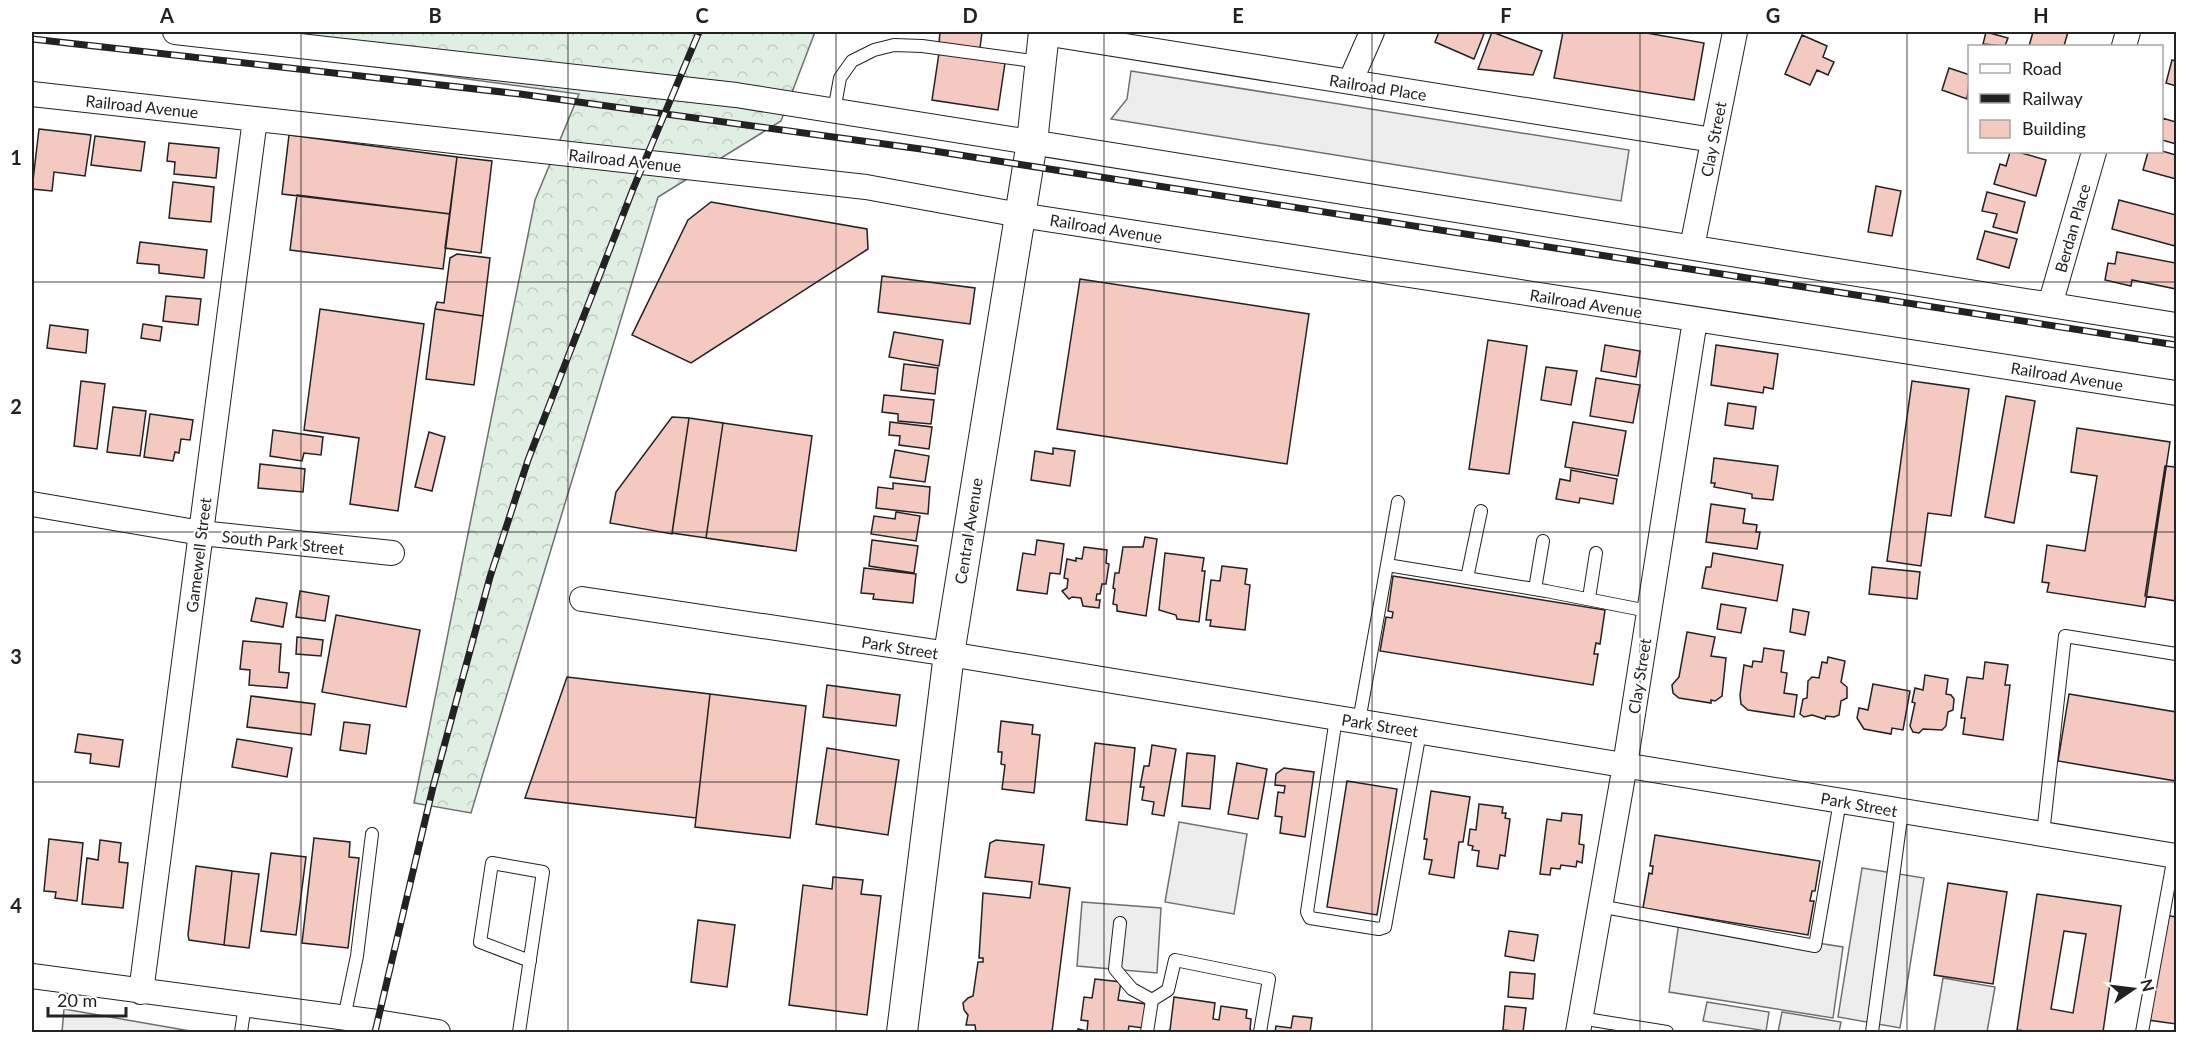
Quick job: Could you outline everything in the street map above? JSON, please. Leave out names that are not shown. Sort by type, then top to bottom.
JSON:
[{"type":"street","points":[[175,32],[736,95],[2176,325]]},
{"type":"street","name":"Railroad Place","points":[[1044,32],[1713,140]]},
{"type":"street","name":"Central Avenue","points":[[902,1032],[949,654],[1032,142],[1044,32]]},
{"type":"street","points":[[1350,82],[1372,32]]},
{"type":"street","name":"Clay Street","points":[[1692,247],[1735,32]]},
{"type":"street","name":"Railroad Avenue","points":[[32,94],[866,188],[1020,215],[2176,393]]},
{"type":"street","name":"Gamewell Street","points":[[141,992],[255,119]]},
{"type":"street","name":"Berdan Place","points":[[2050,305],[2094,153]]},
{"type":"street","name":"Clay Street","points":[[1579,1025],[1625,765],[1695,320]]},
{"type":"street","name":"South Park Street","points":[[32,504],[201,533],[392,553]]},
{"type":"street","name":"Park Street","points":[[582,599],[949,654],[2175,856]]},
{"type":"street","points":[[32,976],[438,1032]]},
{"type":"lane","points":[[834,111],[840,78],[852,61],[874,50],[894,45],[922,46],[1041,62]]},
{"type":"lane","points":[[1359,722],[1398,502]]},
{"type":"lane","points":[[1467,578],[1480,511]]},
{"type":"lane","points":[[1535,589],[1543,541]]},
{"type":"lane","points":[[1589,598],[1596,553]]},
{"type":"lane","points":[[1387,565],[1589,598],[1648,611]]},
{"type":"lane","points":[[2043,834],[2065,636],[2176,654]]},
{"type":"lane","points":[[1336,718],[1307,912],[1310,918],[1379,929],[1386,927],[1420,732]]},
{"type":"lane","points":[[1599,906],[1815,946],[1840,801]]},
{"type":"lane","points":[[1872,1032],[1902,811]]},
{"type":"lane","points":[[344,1018],[357,956],[372,834]]},
{"type":"lane","points":[[2142,1032],[2175,856]]},
{"type":"lane","points":[[519,1032],[530,962],[543,872],[492,863],[480,942],[530,962]]},
{"type":"lane","points":[[1120,923],[1115,969],[1132,989],[1152,1000]]},
{"type":"lane","points":[[1147,1032],[1152,1000],[1168,990],[1175,960],[1269,979],[1260,1032]]},
{"type":"lane","points":[[241,1032],[245,1005]]},
{"type":"lane","points":[[1579,1025],[1667,1032]]},
{"type":"green space","points":[[183,32],[815,32],[781,121],[658,197],[471,813],[414,803],[535,200],[579,94],[182,41]]},
{"type":"shaded area","points":[[1131,71],[1629,150],[1621,201],[1111,119],[1127,99]]},
{"type":"shaded area","points":[[1179,822],[1247,834],[1234,914],[1165,902]]},
{"type":"shaded area","points":[[1862,868],[1924,878],[1900,1028],[1838,1017]]},
{"type":"shaded area","points":[[1082,902],[1161,908],[1157,973],[1077,966]]},
{"type":"shaded area","points":[[1679,922],[1843,947],[1833,1018],[1669,992]]},
{"type":"shaded area","points":[[1943,978],[1995,987],[1987,1032],[1934,1032]]},
{"type":"shaded area","points":[[1707,1002],[1769,1012],[1766,1031],[1703,1021]]},
{"type":"shaded area","points":[[64,1009],[196,1032],[62,1032]]},
{"type":"shaded area","points":[[1782,1012],[1841,1022],[1839,1032],[1778,1032]]},
{"type":"building","points":[[940,32],[982,32],[980,48],[939,43]]},
{"type":"building","points":[[1439,32],[1484,34],[1474,59],[1435,42]]},
{"type":"building","points":[[1492,32],[1542,51],[1533,75],[1478,69]]},
{"type":"building","points":[[1563,32],[1641,32],[1704,43],[1694,100],[1554,78]]},
{"type":"building","points":[[1986,32],[2008,38],[2005,45],[1983,44]]},
{"type":"building","points":[[2033,32],[2068,32],[2064,45],[2029,45]]},
{"type":"building","points":[[1802,35],[1827,46],[1823,57],[1834,62],[1828,75],[1817,70],[1810,85],[1785,74]]},
{"type":"building","points":[[939,53],[1005,63],[998,110],[932,100]]},
{"type":"building","points":[[2172,60],[2176,61],[2176,86],[2166,83]]},
{"type":"building","points":[[1949,68],[1968,74],[1967,99],[1942,90]]},
{"type":"building","points":[[2163,118],[2176,122],[2176,144],[2163,140]]},
{"type":"building","points":[[39,129],[91,135],[85,176],[54,172],[52,191],[32,189]]},
{"type":"building","points":[[289,135],[457,157],[450,214],[282,194]]},
{"type":"building","points":[[95,136],[145,142],[141,171],[91,165]]},
{"type":"building","points":[[169,143],[219,148],[216,178],[174,174],[175,162],[167,161]]},
{"type":"building","points":[[2163,151],[2176,155],[2176,179],[2143,170],[2148,153]]},
{"type":"building","points":[[2010,153],[2022,153],[2046,160],[2036,196],[1994,184],[2000,164],[2006,166]]},
{"type":"building","points":[[457,157],[492,161],[481,253],[445,248]]},
{"type":"building","points":[[173,182],[214,187],[211,222],[169,218]]},
{"type":"building","points":[[1876,186],[1901,191],[1892,236],[1868,232]]},
{"type":"building","points":[[1987,192],[2025,202],[2017,233],[1993,227],[1997,214],[1982,211]]},
{"type":"building","points":[[297,195],[450,214],[443,269],[290,250]]},
{"type":"building","points":[[2119,200],[2176,215],[2175,246],[2112,229]]},
{"type":"building","points":[[711,202],[867,229],[868,249],[691,363],[632,335],[688,220]]},
{"type":"building","points":[[1985,231],[2017,239],[2009,268],[1977,259]]},
{"type":"building","points":[[140,242],[207,250],[204,278],[159,273],[159,265],[137,263]]},
{"type":"building","points":[[2117,252],[2176,263],[2176,289],[2132,280],[2131,286],[2105,280],[2108,263],[2115,264]]},
{"type":"building","points":[[457,254],[490,258],[483,316],[435,309],[437,302],[444,303],[450,258]]},
{"type":"building","points":[[882,276],[975,288],[970,324],[878,312]]},
{"type":"building","points":[[1080,279],[1309,314],[1287,464],[1057,429]]},
{"type":"building","points":[[166,296],[201,299],[198,325],[163,321]]},
{"type":"building","points":[[320,309],[424,324],[398,511],[350,504],[359,438],[304,430]]},
{"type":"building","points":[[435,309],[483,316],[474,385],[426,379]]},
{"type":"building","points":[[143,324],[162,327],[160,341],[141,338]]},
{"type":"building","points":[[50,325],[88,330],[86,353],[47,348]]},
{"type":"building","points":[[894,332],[943,340],[939,366],[889,357]]},
{"type":"building","points":[[1488,340],[1527,346],[1509,474],[1469,469]]},
{"type":"building","points":[[1605,345],[1640,351],[1636,377],[1601,371]]},
{"type":"building","points":[[1716,345],[1778,354],[1773,389],[1764,387],[1763,393],[1711,385]]},
{"type":"building","points":[[904,364],[938,368],[935,394],[901,390]]},
{"type":"building","points":[[1546,367],[1577,371],[1571,405],[1541,400]]},
{"type":"building","points":[[1596,378],[1640,385],[1633,423],[1590,416]]},
{"type":"building","points":[[81,381],[105,384],[97,449],[74,446]]},
{"type":"building","points":[[1912,381],[1969,389],[1951,516],[1928,513],[1921,566],[1887,561]]},
{"type":"building","points":[[884,395],[934,400],[931,424],[898,421],[898,414],[882,412]]},
{"type":"building","points":[[2006,396],[2035,401],[2014,523],[1985,517]]},
{"type":"building","points":[[1728,403],[1756,407],[1753,429],[1725,425]]},
{"type":"building","points":[[113,407],[146,411],[140,456],[107,452]]},
{"type":"building","points":[[150,414],[193,420],[190,440],[181,439],[179,453],[175,452],[173,461],[144,457]]},
{"type":"building","points":[[672,417],[689,418],[672,534],[610,523],[616,492]]},
{"type":"building","points":[[689,418],[723,423],[706,538],[672,533]]},
{"type":"building","points":[[890,422],[932,427],[929,449],[899,445],[900,436],[889,435]]},
{"type":"building","points":[[1573,422],[1626,431],[1618,476],[1565,467]]},
{"type":"building","points":[[723,423],[812,436],[796,551],[706,538]]},
{"type":"building","points":[[2077,428],[2170,442],[2145,607],[2047,592],[2049,583],[2042,582],[2047,545],[2085,551],[2097,476],[2071,472]]},
{"type":"building","points":[[273,430],[323,437],[321,455],[304,453],[302,461],[270,456]]},
{"type":"building","points":[[429,432],[445,437],[432,491],[415,487]]},
{"type":"building","points":[[1053,448],[1075,451],[1070,486],[1031,480],[1035,451],[1053,454]]},
{"type":"building","points":[[895,450],[929,456],[925,482],[890,477]]},
{"type":"building","points":[[1714,458],[1778,466],[1773,500],[1752,498],[1752,494],[1714,487],[1715,483],[1711,483]]},
{"type":"building","points":[[260,464],[305,469],[303,492],[258,488]]},
{"type":"building","points":[[2165,466],[2176,467],[2176,601],[2145,596]]},
{"type":"building","points":[[1571,470],[1617,479],[1613,504],[1580,498],[1579,503],[1556,499],[1560,479],[1570,481]]},
{"type":"building","points":[[893,483],[930,487],[928,514],[876,508],[878,487],[893,489]]},
{"type":"building","points":[[1711,504],[1745,509],[1743,523],[1757,525],[1756,532],[1760,532],[1757,549],[1706,542]]},
{"type":"building","points":[[896,512],[920,516],[916,541],[871,534],[874,516],[895,519]]},
{"type":"building","points":[[1145,537],[1157,539],[1146,616],[1117,611],[1117,605],[1113,604],[1115,589],[1113,588],[1115,573],[1119,573],[1123,547],[1143,547]]},
{"type":"building","points":[[872,540],[918,546],[914,573],[869,566]]},
{"type":"building","points":[[1037,540],[1064,544],[1060,574],[1050,573],[1047,594],[1017,590],[1023,553],[1035,555]]},
{"type":"building","points":[[1084,547],[1107,550],[1106,563],[1109,564],[1106,584],[1102,584],[1096,600],[1100,600],[1099,608],[1083,606],[1081,598],[1069,599],[1062,591],[1067,588],[1068,579],[1064,578],[1067,559],[1076,561],[1076,558],[1082,559]]},
{"type":"building","points":[[1165,553],[1204,558],[1202,571],[1205,571],[1199,622],[1177,619],[1176,615],[1159,610]]},
{"type":"building","points":[[1713,553],[1783,565],[1777,601],[1702,588],[1706,567],[1711,567]]},
{"type":"building","points":[[1222,566],[1247,569],[1245,584],[1250,585],[1245,630],[1210,626],[1211,620],[1206,620],[1211,580],[1220,581]]},
{"type":"building","points":[[1872,567],[1920,572],[1917,599],[1869,594]]},
{"type":"building","points":[[864,568],[916,574],[913,603],[873,599],[874,594],[861,593]]},
{"type":"building","points":[[1393,576],[1605,610],[1600,644],[1596,643],[1594,654],[1598,654],[1593,685],[1380,651],[1386,617],[1392,618],[1393,612],[1388,611]]},
{"type":"building","points":[[300,591],[329,596],[325,621],[296,617]]},
{"type":"building","points":[[256,598],[287,603],[283,627],[251,621]]},
{"type":"building","points":[[1721,604],[1746,608],[1741,633],[1717,629]]},
{"type":"building","points":[[1793,609],[1809,612],[1805,635],[1790,632]]},
{"type":"building","points":[[336,615],[420,630],[406,707],[322,692]]},
{"type":"building","points":[[1687,632],[1715,637],[1711,656],[1726,658],[1722,696],[1715,701],[1711,700],[1711,703],[1679,698],[1673,693],[1672,685],[1679,677]]},
{"type":"building","points":[[297,637],[323,640],[321,656],[296,654]]},
{"type":"building","points":[[243,641],[281,644],[279,672],[289,673],[287,688],[249,685],[250,670],[240,669]]},
{"type":"building","points":[[1764,648],[1784,651],[1781,672],[1787,673],[1784,693],[1797,695],[1794,717],[1748,710],[1741,704],[1744,665],[1752,667],[1753,661],[1762,662]]},
{"type":"building","points":[[1828,657],[1845,661],[1841,682],[1847,687],[1847,698],[1841,701],[1839,715],[1826,716],[1825,719],[1812,715],[1804,717],[1800,714],[1803,699],[1807,698],[1808,681],[1812,677],[1819,678],[1822,662],[1827,663]]},
{"type":"building","points":[[1985,662],[2008,665],[2005,685],[2010,685],[2003,740],[1963,734],[1965,718],[1961,718],[1967,677],[1983,679]]},
{"type":"building","points":[[1925,675],[1948,679],[1946,694],[1951,695],[1954,699],[1953,710],[1948,712],[1946,726],[1942,730],[1923,729],[1919,733],[1913,732],[1910,726],[1915,703],[1912,702],[1915,688],[1923,690]]},
{"type":"building","points":[[567,677],[710,694],[696,818],[525,798]]},
{"type":"building","points":[[1873,684],[1910,691],[1903,730],[1892,728],[1891,734],[1864,729],[1857,718],[1859,708],[1868,710]]},
{"type":"building","points":[[827,685],[900,695],[896,726],[823,717]]},
{"type":"building","points":[[710,694],[806,706],[790,838],[695,827]]},
{"type":"building","points":[[2069,694],[2176,712],[2176,781],[2058,761]]},
{"type":"building","points":[[251,696],[315,704],[311,735],[247,727]]},
{"type":"building","points":[[1001,721],[1033,725],[1032,734],[1040,735],[1034,793],[1002,789],[1005,765],[1001,764],[1002,752],[998,752]]},
{"type":"building","points":[[344,722],[370,725],[366,754],[340,750]]},
{"type":"building","points":[[78,734],[123,740],[119,767],[90,763],[91,754],[75,752]]},
{"type":"building","points":[[237,739],[292,748],[287,777],[232,767]]},
{"type":"building","points":[[1095,743],[1135,748],[1127,825],[1086,820]]},
{"type":"building","points":[[1152,745],[1176,749],[1164,816],[1152,814],[1154,802],[1142,800],[1144,787],[1140,787],[1144,766],[1149,766]]},
{"type":"building","points":[[827,748],[899,760],[888,835],[816,824]]},
{"type":"building","points":[[1187,753],[1215,756],[1210,809],[1182,806]]},
{"type":"building","points":[[1237,763],[1267,769],[1258,819],[1228,814]]},
{"type":"building","points":[[1284,768],[1314,772],[1305,837],[1280,833],[1282,817],[1275,816],[1278,792],[1284,793],[1285,786],[1275,785],[1276,774]]},
{"type":"building","points":[[1347,781],[1397,789],[1377,915],[1327,907]]},
{"type":"building","points":[[1431,791],[1470,797],[1463,842],[1459,842],[1454,878],[1429,874],[1432,860],[1424,859],[1427,839],[1424,839]]},
{"type":"building","points":[[1479,804],[1503,807],[1502,813],[1506,813],[1505,818],[1510,819],[1505,856],[1500,855],[1498,869],[1477,866],[1479,851],[1472,850],[1473,846],[1468,845],[1470,829],[1476,830]]},
{"type":"building","points":[[1562,813],[1582,815],[1579,844],[1584,845],[1582,863],[1577,861],[1576,867],[1561,865],[1560,869],[1551,868],[1550,875],[1540,874],[1547,819],[1561,821]]},
{"type":"building","points":[[1655,835],[1820,861],[1815,891],[1812,891],[1810,901],[1814,901],[1808,935],[1643,908],[1649,873],[1652,874],[1653,866],[1650,866]]},
{"type":"building","points":[[314,838],[350,842],[349,857],[359,858],[348,948],[302,943]]},
{"type":"building","points":[[49,839],[83,843],[77,901],[55,898],[56,892],[44,891]]},
{"type":"building","points":[[100,840],[121,843],[119,862],[128,863],[123,908],[82,904],[87,858],[98,860]]},
{"type":"building","points":[[996,840],[1044,845],[1039,884],[1070,888],[1052,1032],[976,1032],[975,1025],[966,1025],[968,1015],[963,1003],[973,996],[978,962],[983,962],[983,958],[979,958],[983,893],[1030,898],[1032,882],[985,877],[990,843]]},
{"type":"building","points":[[271,853],[306,857],[296,935],[261,931]]},
{"type":"building","points":[[196,866],[232,871],[224,945],[189,940]]},
{"type":"building","points":[[232,871],[259,874],[249,948],[224,945]]},
{"type":"building","points":[[833,877],[863,880],[861,894],[881,896],[867,1015],[789,1005],[803,885],[832,889]]},
{"type":"building","points":[[1948,883],[2007,892],[1993,984],[1934,975]]},
{"type":"building","points":[[2037,894],[2121,906],[2103,1032],[2017,1030]],"holes":[[[2064,931],[2086,934],[2073,1013],[2051,1009]]]},
{"type":"building","points":[[2164,915],[2176,917],[2176,1024],[2148,1020]]},
{"type":"building","points":[[698,920],[735,925],[727,987],[691,982]]},
{"type":"building","points":[[1509,931],[1538,935],[1534,961],[1505,956]]},
{"type":"building","points":[[1510,972],[1535,974],[1533,999],[1508,997]]},
{"type":"building","points":[[1095,979],[1121,982],[1118,1000],[1146,1004],[1143,1028],[1129,1026],[1128,1032],[1077,1032],[1078,1029],[1087,1031],[1088,1021],[1081,1020],[1084,997],[1092,998]]},
{"type":"building","points":[[1174,997],[1215,1003],[1213,1019],[1219,1020],[1221,1006],[1247,1010],[1246,1018],[1251,1019],[1250,1030],[1256,1032],[1164,1032],[1170,1030]]},
{"type":"building","points":[[1505,1006],[1526,1008],[1523,1032],[1503,1030]]},
{"type":"building","points":[[1293,1016],[1312,1018],[1310,1032],[1275,1032],[1276,1026],[1291,1028]]},
{"type":"railway","points":[[375,1032],[433,787],[490,577],[528,460],[633,189],[699,32]]},
{"type":"railway","points":[[32,39],[520,94],[921,149],[2176,345]]}]
